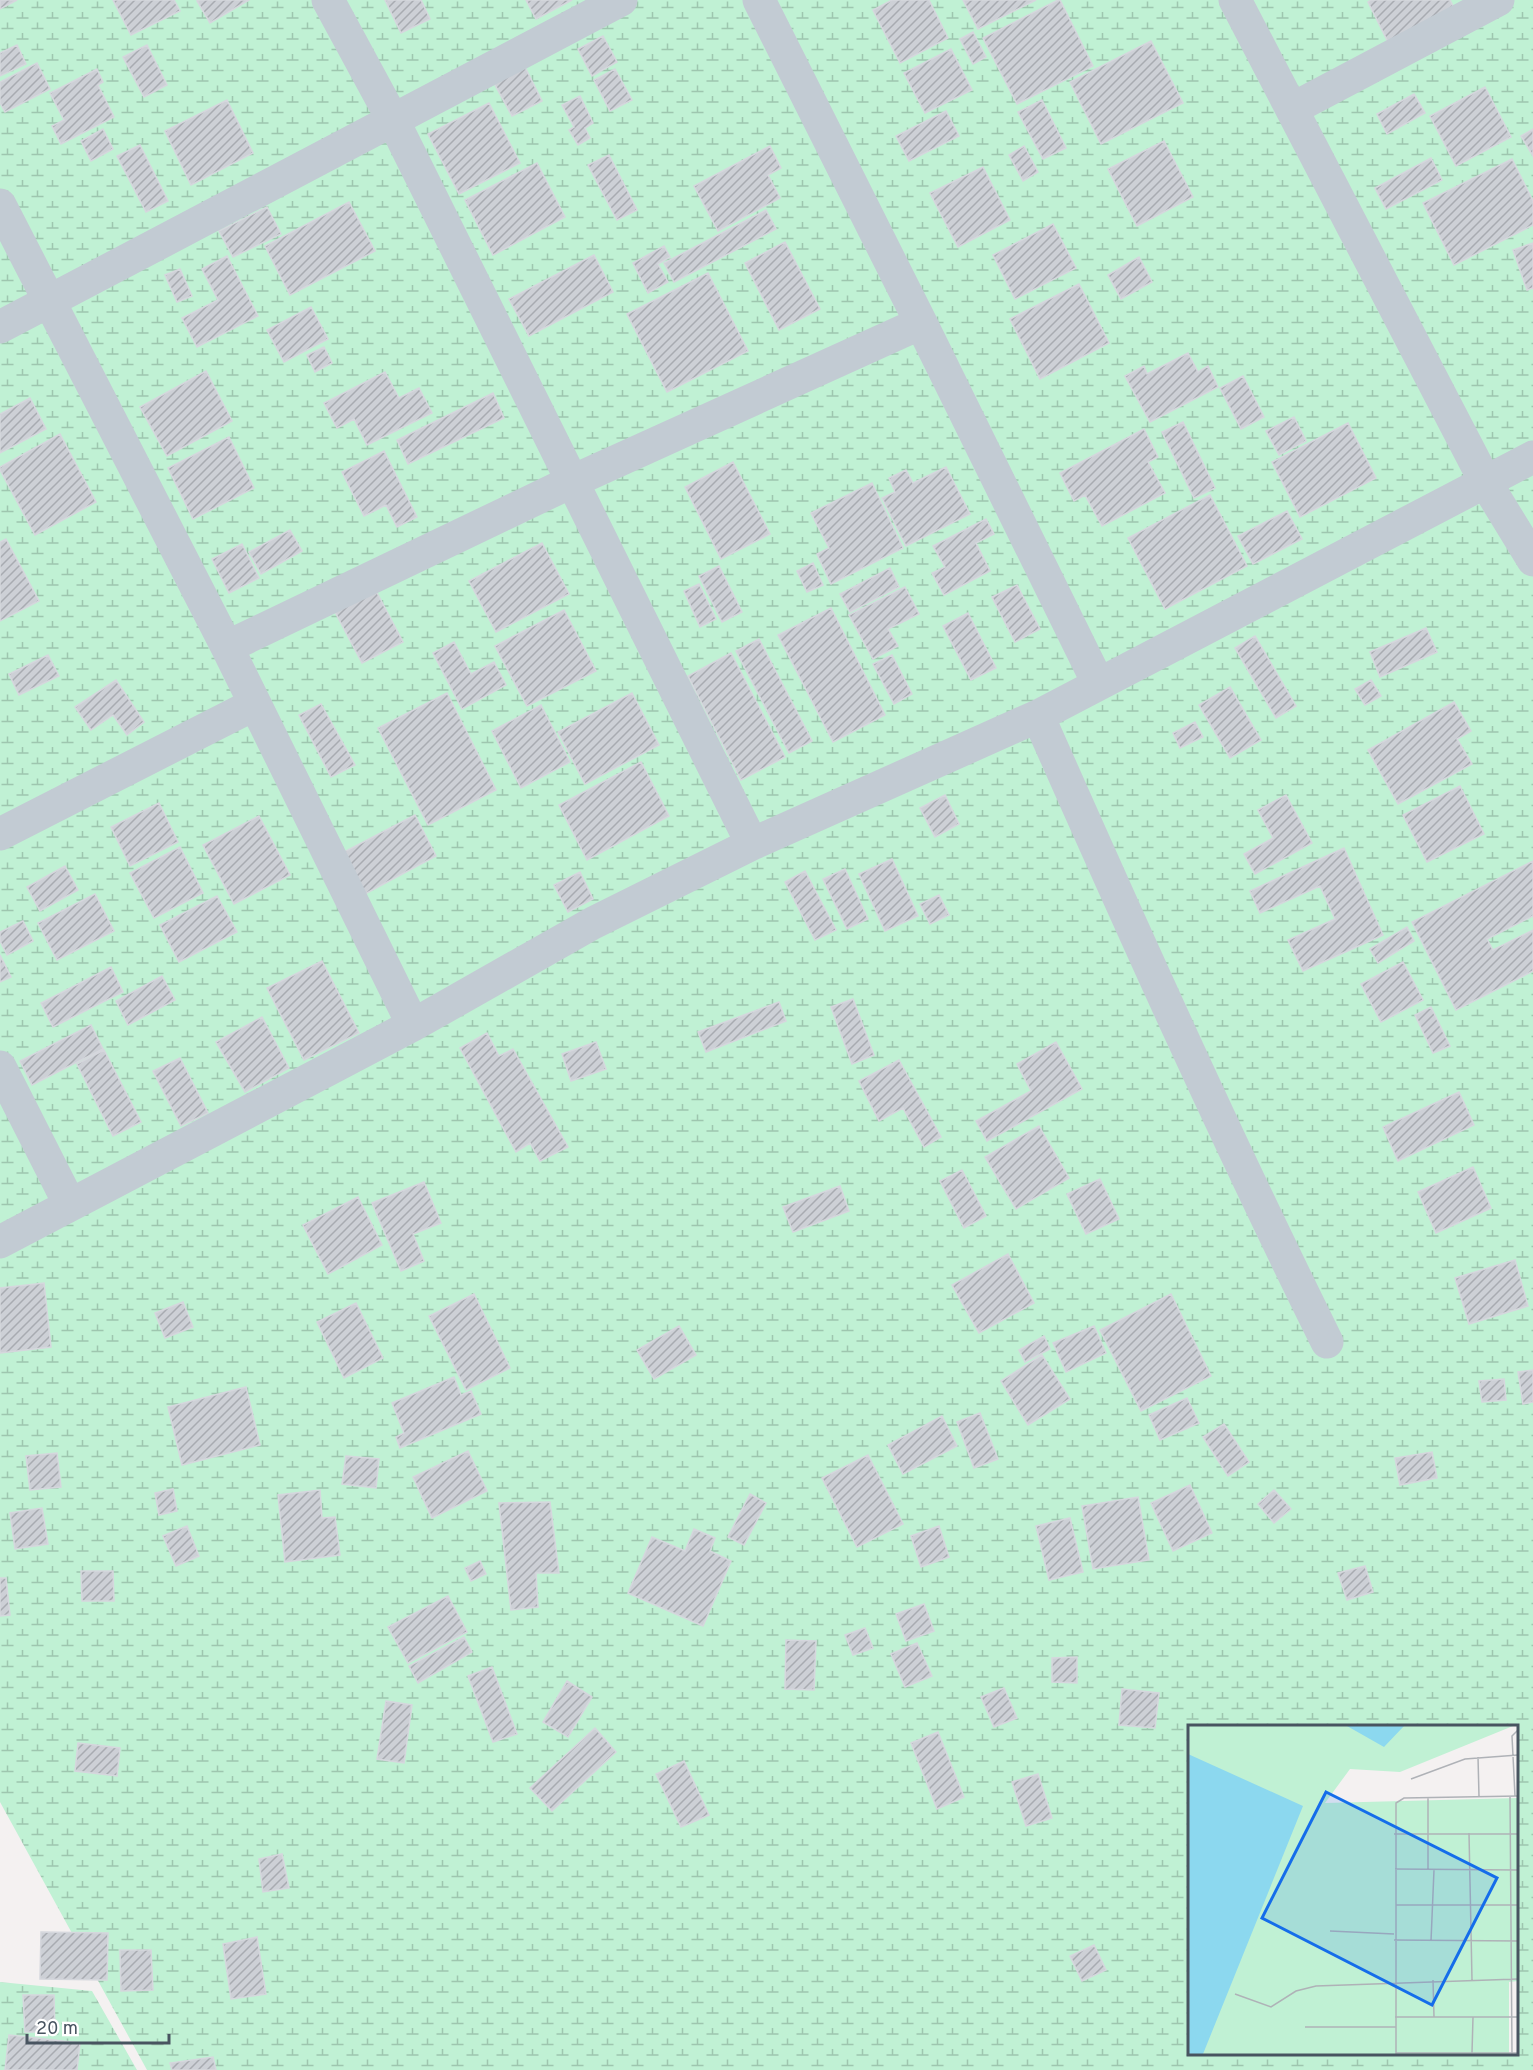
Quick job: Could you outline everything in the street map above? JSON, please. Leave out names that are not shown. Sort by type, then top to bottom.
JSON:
[{"type":"street","points":[[328,0],[393,120],[752,844]]},
{"type":"street","points":[[0,327],[621,0]]},
{"type":"street","points":[[759,0],[1098,683]]},
{"type":"street","points":[[1235,0],[1486,483],[1533,560]]},
{"type":"street","points":[[1292,109],[1498,0]]},
{"type":"street","points":[[0,205],[227,647],[413,1025]]},
{"type":"street","points":[[227,647],[573,481],[921,323]]},
{"type":"street","points":[[0,1242],[413,1025],[593,923],[752,844],[1038,716],[1533,458]]},
{"type":"street","points":[[0,834],[255,704]]},
{"type":"street","points":[[1038,716],[1181,1035],[1327,1342]]},
{"type":"street","points":[[0,1067],[70,1205]]},
{"type":"green space","points":[[0,0],[1533,0],[1533,2070],[147,2070],[0,1802]]},
{"type":"green space","points":[[0,1982],[92,1991],[137,2070],[0,2070]]},
{"type":"building","points":[[0,0],[17,0],[0,9]]},
{"type":"building","points":[[113,0],[174,0],[180,11],[131,35]]},
{"type":"building","points":[[249,0],[210,23],[197,1]]},
{"type":"building","points":[[385,0],[421,0],[430,19],[401,33]]},
{"type":"building","points":[[526,0],[572,0],[536,19]]},
{"type":"building","points":[[892,0],[929,0],[948,38],[900,63],[873,10]]},
{"type":"building","points":[[963,0],[1036,0],[978,29]]},
{"type":"building","points":[[1058,0],[1093,66],[1017,104],[983,38]]},
{"type":"building","points":[[1371,0],[1450,0],[1457,14],[1391,48],[1368,2]]},
{"type":"building","points":[[973,32],[986,57],[973,64],[960,39]]},
{"type":"building","points":[[603,36],[617,62],[592,76],[578,49]]},
{"type":"building","points":[[1151,41],[1183,103],[1101,144],[1070,82]]},
{"type":"building","points":[[17,45],[26,64],[0,76],[0,53]]},
{"type":"building","points":[[147,45],[167,85],[144,97],[123,57]]},
{"type":"building","points":[[951,49],[972,90],[925,113],[904,73]]},
{"type":"building","points":[[37,63],[50,89],[5,112],[0,103],[0,82]]},
{"type":"building","points":[[525,67],[542,101],[512,116],[494,83]]},
{"type":"building","points":[[97,69],[103,82],[98,85],[114,117],[61,144],[52,126],[64,120],[50,93]]},
{"type":"building","points":[[615,69],[632,100],[610,111],[594,80]]},
{"type":"building","points":[[1485,87],[1511,137],[1456,166],[1430,116]]},
{"type":"building","points":[[1414,94],[1425,113],[1387,134],[1377,114]]},
{"type":"building","points":[[580,96],[593,123],[585,128],[590,138],[578,145],[569,130],[574,127],[562,105]]},
{"type":"building","points":[[227,100],[253,153],[191,185],[165,131]]},
{"type":"building","points":[[1042,100],[1066,148],[1043,159],[1018,112]]},
{"type":"building","points":[[489,103],[520,163],[459,194],[428,134]]},
{"type":"building","points":[[946,111],[959,136],[909,161],[896,136]]},
{"type":"building","points":[[103,129],[113,149],[91,161],[81,141]]},
{"type":"building","points":[[1533,129],[1533,156],[1521,136]]},
{"type":"building","points":[[1164,141],[1193,197],[1137,226],[1108,169]]},
{"type":"building","points":[[140,145],[168,201],[146,212],[117,156]]},
{"type":"building","points":[[770,146],[781,168],[768,175],[780,198],[718,231],[694,186]]},
{"type":"building","points":[[1024,146],[1038,172],[1023,181],[1009,155]]},
{"type":"building","points":[[609,155],[637,210],[617,220],[588,165]]},
{"type":"building","points":[[1431,158],[1442,180],[1386,209],[1375,188]]},
{"type":"building","points":[[1512,159],[1533,201],[1533,225],[1454,265],[1423,203]]},
{"type":"building","points":[[537,163],[565,217],[493,255],[465,200]]},
{"type":"building","points":[[983,167],[1010,220],[958,247],[930,193]]},
{"type":"building","points":[[349,202],[375,251],[290,295],[265,246]]},
{"type":"building","points":[[267,207],[281,234],[233,257],[219,231]]},
{"type":"building","points":[[766,210],[776,229],[674,282],[664,263]]},
{"type":"building","points":[[1053,224],[1076,268],[1015,299],[993,255]]},
{"type":"building","points":[[785,242],[820,309],[779,330],[745,263]]},
{"type":"building","points":[[1533,243],[1533,288],[1527,290],[1513,250]]},
{"type":"building","points":[[664,246],[670,257],[658,264],[668,282],[648,293],[633,263]]},
{"type":"building","points":[[594,255],[613,292],[529,336],[509,299]]},
{"type":"building","points":[[227,256],[258,316],[197,347],[182,318],[218,300],[202,269]]},
{"type":"building","points":[[1139,257],[1152,282],[1121,299],[1108,275]]},
{"type":"building","points":[[180,269],[192,296],[177,302],[165,275]]},
{"type":"building","points":[[708,273],[748,351],[667,392],[627,314]]},
{"type":"building","points":[[1079,284],[1109,343],[1040,379],[1010,319]]},
{"type":"building","points":[[311,307],[328,339],[284,362],[267,330]]},
{"type":"building","points":[[324,347],[332,363],[315,372],[307,355]]},
{"type":"building","points":[[1188,353],[1198,372],[1208,366],[1218,387],[1150,422],[1125,376],[1144,366],[1147,374]]},
{"type":"building","points":[[206,371],[232,421],[167,456],[140,407]]},
{"type":"building","points":[[385,372],[399,398],[419,388],[432,413],[367,445],[354,419],[337,428],[324,403]]},
{"type":"building","points":[[1243,376],[1264,417],[1241,429],[1220,388]]},
{"type":"building","points":[[493,393],[504,418],[408,464],[397,440]]},
{"type":"building","points":[[30,398],[46,429],[0,453],[0,414]]},
{"type":"building","points":[[1294,417],[1306,441],[1279,455],[1266,431]]},
{"type":"building","points":[[1183,422],[1215,488],[1194,498],[1162,432]]},
{"type":"building","points":[[1348,423],[1376,478],[1300,517],[1272,462]]},
{"type":"building","points":[[1144,429],[1158,457],[1148,462],[1165,493],[1102,526],[1085,495],[1074,501],[1060,473]]},
{"type":"building","points":[[60,434],[96,502],[35,535],[0,467]]},
{"type":"building","points":[[229,437],[254,488],[193,519],[168,468]]},
{"type":"building","points":[[384,451],[417,517],[397,527],[386,505],[364,516],[342,472]]},
{"type":"building","points":[[733,462],[770,534],[721,559],[685,487]]},
{"type":"building","points":[[946,467],[970,514],[906,546],[882,498],[895,492],[889,478],[906,470],[913,483]]},
{"type":"building","points":[[872,483],[903,548],[831,584],[817,554],[829,548],[811,513]]},
{"type":"building","points":[[1210,495],[1247,566],[1165,609],[1128,538]]},
{"type":"building","points":[[1287,511],[1302,539],[1253,564],[1238,536]]},
{"type":"building","points":[[986,519],[994,534],[976,543],[990,571],[944,595],[932,573],[945,567],[933,546]]},
{"type":"building","points":[[290,530],[302,551],[261,574],[249,552]]},
{"type":"building","points":[[6,539],[39,601],[0,621],[0,542]]},
{"type":"building","points":[[542,543],[569,594],[496,632],[469,581]]},
{"type":"building","points":[[242,544],[259,578],[229,593],[212,559]]},
{"type":"building","points":[[813,563],[823,585],[807,592],[797,571]]},
{"type":"building","points":[[719,566],[742,612],[722,622],[699,576]]},
{"type":"building","points":[[890,568],[899,587],[850,612],[840,594]]},
{"type":"building","points":[[699,584],[716,619],[700,627],[684,591]]},
{"type":"building","points":[[1017,585],[1040,629],[1015,642],[992,597]]},
{"type":"building","points":[[905,587],[919,614],[888,629],[898,646],[873,659],[849,615]]},
{"type":"building","points":[[375,589],[403,642],[362,663],[334,610]]},
{"type":"building","points":[[831,608],[885,715],[833,742],[778,635]]},
{"type":"building","points":[[564,610],[596,671],[527,706],[495,646]]},
{"type":"building","points":[[968,613],[996,668],[971,680],[943,626]]},
{"type":"building","points":[[1426,628],[1437,652],[1380,677],[1370,652]]},
{"type":"building","points":[[1255,636],[1296,706],[1276,718],[1235,648]]},
{"type":"building","points":[[759,639],[812,741],[789,753],[736,651]]},
{"type":"building","points":[[454,642],[471,674],[494,662],[506,685],[462,709],[433,653]]},
{"type":"building","points":[[731,653],[785,757],[741,780],[688,676]]},
{"type":"building","points":[[48,655],[59,676],[19,695],[9,674]]},
{"type":"building","points":[[892,655],[912,694],[894,704],[873,664]]},
{"type":"building","points":[[116,680],[144,722],[127,735],[113,715],[91,730],[75,707]]},
{"type":"building","points":[[1371,680],[1381,696],[1365,705],[1355,689]]},
{"type":"building","points":[[1230,687],[1261,740],[1230,758],[1199,705]]},
{"type":"building","points":[[447,693],[496,790],[428,825],[378,728]]},
{"type":"building","points":[[632,693],[659,745],[585,784],[558,732]]},
{"type":"building","points":[[1454,702],[1471,731],[1457,739],[1472,764],[1398,804],[1368,750]]},
{"type":"building","points":[[321,704],[355,765],[331,777],[299,715]]},
{"type":"building","points":[[541,705],[570,762],[521,788],[492,731]]},
{"type":"building","points":[[1195,722],[1203,737],[1180,748],[1173,733]]},
{"type":"building","points":[[641,762],[669,816],[587,860],[559,805]]},
{"type":"building","points":[[1460,786],[1484,834],[1427,862],[1403,815]]},
{"type":"building","points":[[945,795],[959,824],[935,837],[920,808]]},
{"type":"building","points":[[1286,795],[1312,843],[1255,874],[1244,854],[1273,838],[1258,810]]},
{"type":"building","points":[[159,803],[178,842],[130,866],[111,827]]},
{"type":"building","points":[[415,815],[436,856],[365,894],[344,852]]},
{"type":"building","points":[[259,816],[290,875],[234,904],[203,845]]},
{"type":"building","points":[[180,847],[203,893],[154,918],[130,873]]},
{"type":"building","points":[[1344,848],[1383,935],[1303,971],[1288,940],[1335,919],[1320,886],[1260,913],[1250,891]]},
{"type":"building","points":[[892,859],[918,916],[885,931],[859,874]]},
{"type":"building","points":[[1533,861],[1533,916],[1487,939],[1493,950],[1533,930],[1533,971],[1456,1010],[1412,922]]},
{"type":"building","points":[[65,866],[78,890],[40,911],[27,887]]},
{"type":"building","points":[[845,869],[868,919],[847,929],[823,879]]},
{"type":"building","points":[[805,871],[836,930],[815,940],[785,882]]},
{"type":"building","points":[[580,872],[593,899],[568,912],[554,885]]},
{"type":"building","points":[[95,894],[114,931],[57,960],[38,923]]},
{"type":"building","points":[[939,895],[949,915],[930,924],[920,904]]},
{"type":"building","points":[[217,896],[237,932],[179,962],[160,925]]},
{"type":"building","points":[[23,921],[33,941],[7,955],[0,941],[0,932]]},
{"type":"building","points":[[1407,927],[1414,941],[1378,963],[1370,949]]},
{"type":"building","points":[[0,955],[11,977],[0,982]]},
{"type":"building","points":[[322,961],[359,1033],[304,1060],[267,988]]},
{"type":"building","points":[[1403,962],[1423,1000],[1381,1022],[1361,984]]},
{"type":"building","points":[[111,967],[123,992],[53,1027],[41,1003]]},
{"type":"building","points":[[162,976],[175,1000],[128,1025],[116,1001]]},
{"type":"building","points":[[853,999],[874,1055],[852,1064],[831,1007]]},
{"type":"building","points":[[779,1002],[786,1021],[706,1052],[698,1032]]},
{"type":"building","points":[[1431,1007],[1450,1046],[1433,1053],[1415,1015]]},
{"type":"building","points":[[262,1017],[289,1068],[245,1092],[216,1042]]},
{"type":"building","points":[[91,1025],[103,1049],[32,1085],[20,1061]]},
{"type":"building","points":[[487,1033],[499,1056],[513,1049],[568,1147],[540,1161],[530,1143],[516,1152],[460,1048]]},
{"type":"building","points":[[596,1042],[606,1069],[571,1081],[562,1054]]},
{"type":"building","points":[[1056,1042],[1082,1089],[987,1141],[976,1121],[1031,1091],[1017,1064]]},
{"type":"building","points":[[104,1050],[141,1122],[113,1136],[77,1064]]},
{"type":"building","points":[[180,1058],[208,1113],[181,1126],[153,1071]]},
{"type":"building","points":[[899,1060],[941,1137],[924,1147],[903,1108],[879,1121],[859,1081]]},
{"type":"building","points":[[1459,1092],[1474,1125],[1398,1161],[1383,1127]]},
{"type":"building","points":[[1039,1126],[1069,1178],[1016,1209],[985,1157]]},
{"type":"building","points":[[1473,1167],[1491,1208],[1436,1233],[1418,1192]]},
{"type":"building","points":[[962,1170],[986,1216],[964,1228],[940,1181]]},
{"type":"building","points":[[1100,1179],[1119,1219],[1086,1234],[1067,1194]]},
{"type":"building","points":[[424,1182],[441,1223],[413,1234],[424,1261],[401,1271],[372,1203]]},
{"type":"building","points":[[840,1186],[849,1211],[793,1232],[783,1207]]},
{"type":"building","points":[[358,1197],[382,1245],[328,1274],[303,1225]]},
{"type":"building","points":[[1008,1254],[1034,1303],[979,1333],[952,1285]]},
{"type":"building","points":[[1515,1260],[1528,1306],[1469,1324],[1455,1278]]},
{"type":"building","points":[[44,1283],[51,1347],[0,1353],[0,1288]]},
{"type":"building","points":[[474,1294],[510,1368],[466,1390],[429,1316]]},
{"type":"building","points":[[1171,1294],[1211,1376],[1141,1411],[1100,1330]]},
{"type":"building","points":[[183,1302],[193,1327],[165,1338],[155,1313]]},
{"type":"building","points":[[356,1303],[383,1358],[344,1378],[317,1322]]},
{"type":"building","points":[[679,1326],[696,1355],[654,1379],[637,1350]]},
{"type":"building","points":[[1094,1326],[1106,1353],[1066,1372],[1053,1343]]},
{"type":"building","points":[[1044,1336],[1050,1349],[1025,1362],[1019,1350]]},
{"type":"building","points":[[1042,1355],[1070,1399],[1028,1425],[1001,1381]]},
{"type":"building","points":[[1533,1370],[1533,1402],[1523,1404],[1518,1372]]},
{"type":"building","points":[[454,1377],[461,1395],[471,1391],[481,1414],[400,1448],[396,1437],[404,1433],[392,1403]]},
{"type":"building","points":[[1504,1379],[1506,1400],[1482,1402],[1479,1381]]},
{"type":"building","points":[[246,1387],[260,1445],[182,1465],[168,1407]]},
{"type":"building","points":[[1187,1398],[1199,1423],[1160,1440],[1149,1415]]},
{"type":"building","points":[[980,1413],[998,1459],[974,1468],[957,1422]]},
{"type":"building","points":[[942,1416],[957,1446],[903,1474],[888,1445]]},
{"type":"building","points":[[1224,1424],[1249,1462],[1228,1476],[1203,1437]]},
{"type":"building","points":[[468,1451],[487,1491],[432,1518],[413,1477]]},
{"type":"building","points":[[1432,1452],[1437,1478],[1400,1485],[1395,1458]]},
{"type":"building","points":[[57,1453],[61,1487],[30,1490],[26,1456]]},
{"type":"building","points":[[868,1455],[903,1524],[857,1547],[822,1478]]},
{"type":"building","points":[[346,1456],[379,1459],[376,1488],[342,1484]]},
{"type":"building","points":[[1190,1485],[1212,1533],[1173,1551],[1151,1503]]},
{"type":"building","points":[[173,1489],[177,1511],[159,1515],[155,1493]]},
{"type":"building","points":[[320,1490],[322,1518],[335,1517],[340,1555],[285,1562],[278,1495]]},
{"type":"building","points":[[1274,1490],[1291,1509],[1274,1523],[1258,1504]]},
{"type":"building","points":[[750,1494],[766,1503],[744,1545],[728,1537]]},
{"type":"building","points":[[1138,1497],[1149,1560],[1093,1569],[1082,1506]]},
{"type":"building","points":[[550,1502],[559,1573],[536,1573],[538,1607],[511,1610],[499,1503]]},
{"type":"building","points":[[42,1508],[48,1544],[15,1549],[10,1513]]},
{"type":"building","points":[[1070,1518],[1083,1572],[1049,1580],[1036,1526]]},
{"type":"building","points":[[187,1526],[199,1556],[176,1566],[163,1536]]},
{"type":"building","points":[[939,1526],[949,1557],[921,1567],[911,1536]]},
{"type":"building","points":[[694,1529],[715,1538],[710,1551],[731,1561],[703,1626],[628,1593],[652,1537],[685,1551]]},
{"type":"building","points":[[480,1561],[486,1574],[471,1581],[465,1568]]},
{"type":"building","points":[[1365,1566],[1373,1592],[1347,1600],[1338,1573]]},
{"type":"building","points":[[81,1571],[113,1571],[114,1601],[82,1601]]},
{"type":"building","points":[[0,1578],[6,1578],[10,1615],[0,1616]]},
{"type":"building","points":[[448,1596],[467,1632],[408,1663],[388,1627]]},
{"type":"building","points":[[924,1604],[934,1631],[906,1641],[896,1614]]},
{"type":"building","points":[[865,1628],[873,1648],[853,1655],[845,1635]]},
{"type":"building","points":[[464,1637],[472,1652],[418,1683],[409,1666]]},
{"type":"building","points":[[786,1640],[816,1641],[814,1690],[785,1689]]},
{"type":"building","points":[[917,1643],[932,1676],[905,1687],[891,1654]]},
{"type":"building","points":[[1077,1657],[1077,1683],[1052,1682],[1052,1658]]},
{"type":"building","points":[[492,1667],[517,1734],[493,1742],[468,1676]]},
{"type":"building","points":[[567,1681],[592,1697],[568,1737],[543,1722]]},
{"type":"building","points":[[1004,1688],[1017,1718],[994,1727],[981,1697]]},
{"type":"building","points":[[1122,1689],[1159,1693],[1155,1728],[1119,1725]]},
{"type":"building","points":[[386,1701],[412,1705],[404,1763],[377,1759]]},
{"type":"building","points":[[595,1728],[616,1752],[552,1811],[530,1788]]},
{"type":"building","points":[[938,1732],[964,1797],[937,1809],[911,1743]]},
{"type":"building","points":[[78,1743],[120,1748],[117,1776],[75,1771]]},
{"type":"building","points":[[684,1761],[709,1815],[681,1827],[656,1774]]},
{"type":"building","points":[[1038,1774],[1052,1818],[1026,1826],[1012,1782]]},
{"type":"building","points":[[282,1854],[289,1888],[263,1892],[259,1859]]},
{"type":"building","points":[[41,1932],[108,1933],[107,1980],[40,1979]]},
{"type":"building","points":[[257,1937],[266,1994],[231,1999],[223,1944]]},
{"type":"building","points":[[1094,1945],[1106,1970],[1082,1981],[1070,1956]]},
{"type":"building","points":[[120,1950],[151,1950],[153,1990],[121,1991]]},
{"type":"building","points":[[23,1995],[54,1995],[55,2032],[25,2032]]},
{"type":"building","points":[[9,2035],[80,2043],[77,2070],[5,2070]]},
{"type":"building","points":[[213,2057],[216,2070],[172,2070],[170,2063]]}]
